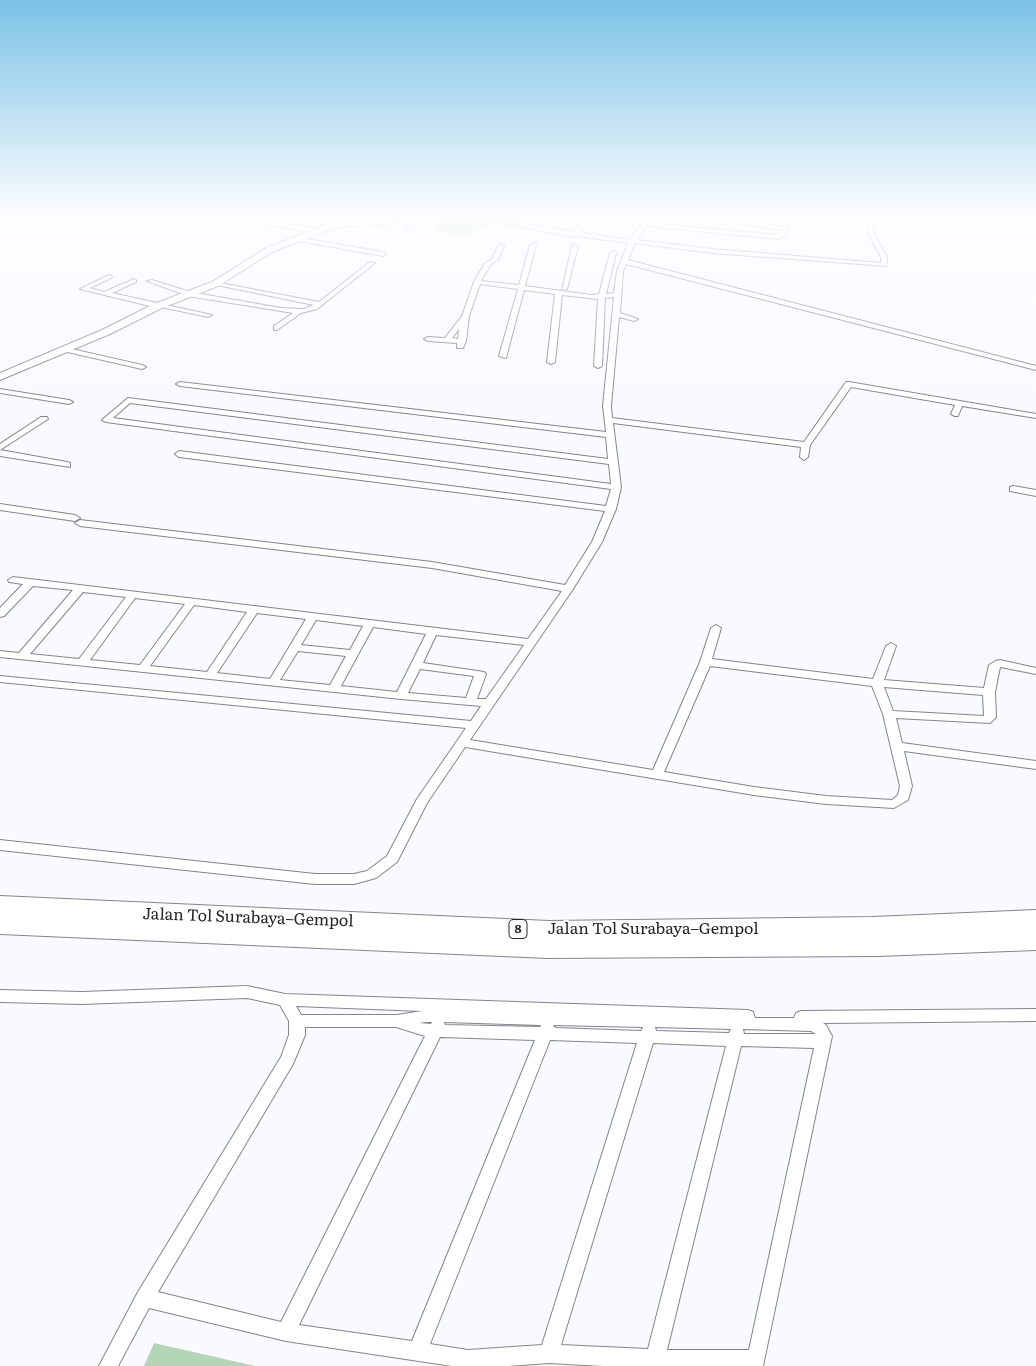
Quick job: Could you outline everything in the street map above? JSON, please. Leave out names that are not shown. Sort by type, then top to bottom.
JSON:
[{"type":"highway","name":"Jalan Tol Surabaya–Gempol","points":[[0,906],[549,931],[873,927],[1036,920]]},
{"type":"highway","name":"Jalan Tol Surabaya–Gempol","points":[[0,924],[547,948],[878,946],[1036,940]]},
{"type":"main road","points":[[0,377],[106,332],[155,305],[214,284],[224,278]]},
{"type":"street","points":[[107,278],[83,289],[208,315]]},
{"type":"street","points":[[150,282],[188,293],[298,312],[310,310],[353,278]]},
{"type":"street","points":[[503,356],[524,278]]},
{"type":"street","points":[[551,362],[566,278]]},
{"type":"street","points":[[598,366],[610,278]]},
{"type":"street","points":[[0,844],[257,875],[315,879],[354,879],[371,875],[392,859],[422,802],[568,589],[597,542],[610,509],[616,487],[608,420],[608,386],[616,314],[608,295],[616,278]]},
{"type":"street","points":[[688,278],[1036,368]]},
{"type":"street","points":[[105,294],[134,280]]},
{"type":"street","points":[[428,339],[461,343],[465,316],[479,280],[608,295]]},
{"type":"street","points":[[214,284],[319,304]]},
{"type":"street","points":[[281,310],[298,301]]},
{"type":"street","points":[[277,328],[298,312]]},
{"type":"street","points":[[616,314],[634,319]]},
{"type":"street","points":[[447,340],[465,316]]},
{"type":"street","points":[[66,349],[142,367]]},
{"type":"street","points":[[180,384],[610,435]]},
{"type":"street","points":[[804,457],[806,445],[849,384],[1036,416]]},
{"type":"street","points":[[0,391],[69,402]]},
{"type":"street","points":[[614,462],[128,400],[106,420],[616,487]]},
{"type":"street","points":[[955,414],[960,402]]},
{"type":"street","points":[[0,448],[44,419]]},
{"type":"street","points":[[608,420],[806,445]]},
{"type":"street","points":[[0,453],[67,465]]},
{"type":"street","points":[[179,454],[610,509]]},
{"type":"street","points":[[1013,489],[1036,493]]},
{"type":"street","points":[[0,507],[77,521],[432,565],[568,589]]},
{"type":"street","points":[[13,580],[530,643]]},
{"type":"street","points":[[0,614],[31,582]]},
{"type":"street","points":[[22,656],[81,588]]},
{"type":"street","points":[[82,663],[133,594]]},
{"type":"street","points":[[143,669],[192,601]]},
{"type":"street","points":[[210,676],[254,609]]},
{"type":"street","points":[[273,683],[313,616]]},
{"type":"street","points":[[334,689],[370,623]]},
{"type":"street","points":[[657,775],[706,662],[716,628]]},
{"type":"street","points":[[401,696],[433,631]]},
{"type":"street","points":[[462,743],[826,800],[894,804],[904,797],[906,786],[889,714],[877,683],[891,646]]},
{"type":"street","points":[[295,647],[353,654]]},
{"type":"street","points":[[0,654],[401,696],[489,703]]},
{"type":"street","points":[[706,662],[877,683],[989,692]]},
{"type":"street","points":[[889,714],[986,720],[990,717],[989,692],[996,664],[1036,671]]},
{"type":"street","points":[[416,665],[480,674],[470,701]]},
{"type":"street","points":[[0,679],[473,725]]},
{"type":"street","points":[[897,746],[1036,766]]},
{"type":"street","points":[[0,996],[82,998],[247,992],[285,1000],[824,1018],[1036,1014]]},
{"type":"street","points":[[108,1366],[144,1298],[288,1059],[297,1035],[297,1021],[285,1000]]},
{"type":"street","points":[[144,1298],[286,1332],[468,1358],[549,1354],[655,1359],[756,1360],[824,1036],[821,1029],[813,1025],[737,1031],[438,1023],[420,1030],[398,1021],[297,1021]]},
{"type":"street","points":[[286,1332],[438,1023]]},
{"type":"street","points":[[418,1351],[547,1026]]},
{"type":"street","points":[[549,1354],[649,1029]]},
{"type":"street","points":[[655,1359],[737,1031]]},
{"type":"green space","points":[[154,1343],[255,1366],[144,1366]]}]
